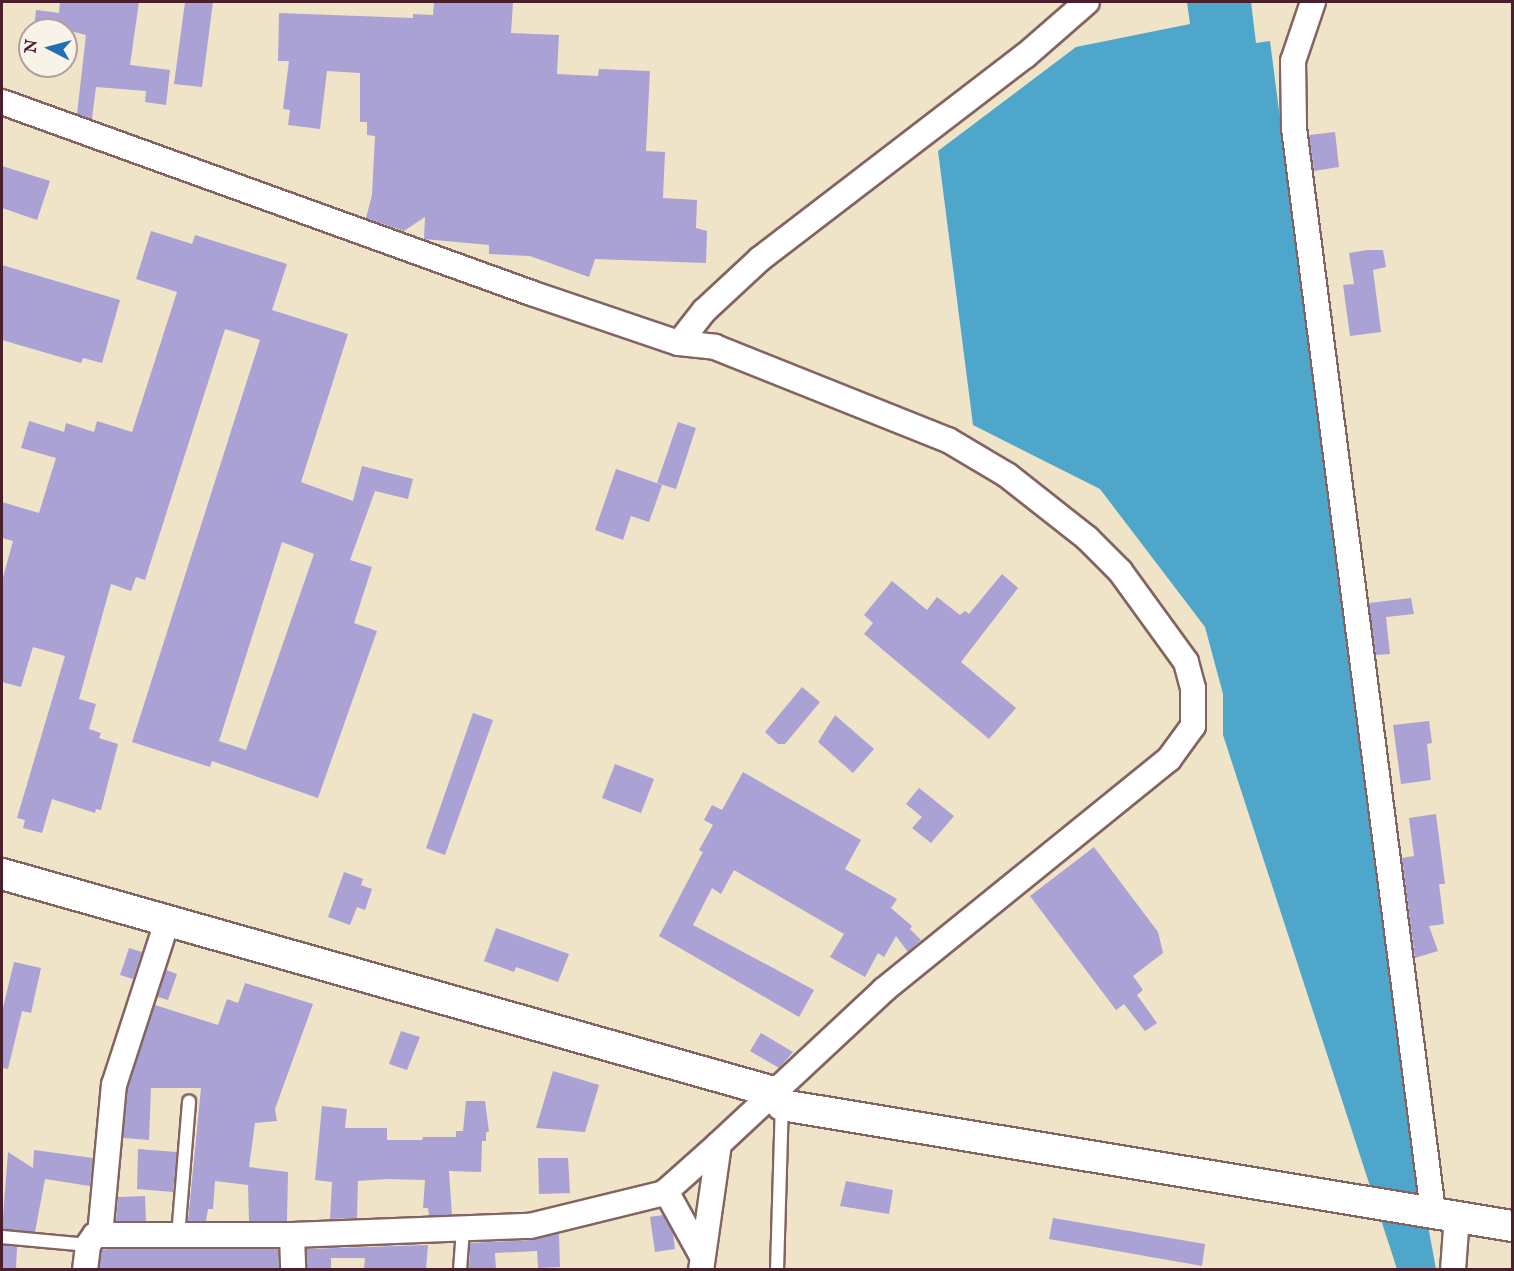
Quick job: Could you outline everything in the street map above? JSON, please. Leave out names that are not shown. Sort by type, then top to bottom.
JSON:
[{"type":"street","points":[[679,343],[704,311],[760,260],[1025,56],[1088,2]]},
{"type":"street","points":[[1313,2],[1293,61],[1294,128],[1439,1213],[1453,1269]]},
{"type":"street","points":[[2,102],[679,343],[715,347],[928,432],[1007,475],[1087,538],[1120,571],[1186,662],[1193,688],[1193,726],[1169,759],[884,990],[779,1099],[719,1144],[666,1191],[530,1226],[94,1240]]},
{"type":"street","points":[[2,874],[779,1099],[1357,1197],[1512,1226]]},
{"type":"street","points":[[85,1269],[94,1240],[114,1085],[167,922]]},
{"type":"street","points":[[701,1263],[719,1144]]},
{"type":"street","points":[[666,1191],[701,1263]]},
{"type":"street","points":[[292,1235],[293,1269]]},
{"type":"lane","points":[[777,1269],[779,1099]]},
{"type":"lane","points":[[178,1236],[189,1101]]},
{"type":"lane","points":[[460,1269],[463,1229]]},
{"type":"lane","points":[[2,1237],[94,1240]]},
{"type":"water","points":[[1187,2],[1251,2],[1256,43],[1270,41],[1410,1128],[1436,1269],[1397,1269],[1223,735],[1223,694],[1205,627],[1100,489],[973,425],[938,151],[1076,47],[1190,24]]},
{"type":"building","points":[[60,2],[139,2],[130,65],[170,70],[166,105],[145,102],[146,91],[96,87],[92,119],[77,114],[86,35],[78,33],[78,18],[35,18],[36,10],[59,13]]},
{"type":"building","points":[[185,2],[213,2],[202,87],[174,84]]},
{"type":"building","points":[[434,2],[513,2],[511,33],[559,35],[557,74],[598,76],[599,69],[650,71],[646,151],[665,152],[663,198],[697,200],[696,228],[707,231],[706,263],[595,259],[589,277],[530,256],[489,254],[489,245],[424,239],[425,217],[404,231],[366,218],[372,195],[375,136],[367,135],[367,122],[360,122],[360,73],[327,71],[320,129],[288,125],[290,110],[283,109],[289,61],[278,61],[279,13],[413,18],[413,14],[433,15]]},
{"type":"building","points":[[1335,132],[1339,167],[1314,171],[1309,135]]},
{"type":"building","points":[[2,166],[50,181],[37,220],[2,208]]},
{"type":"building","points":[[151,231],[192,244],[195,235],[287,264],[272,310],[348,334],[301,482],[353,501],[362,466],[413,479],[408,499],[375,491],[350,560],[372,567],[354,623],[377,631],[318,798],[212,761],[210,767],[132,742],[260,340],[225,329],[145,580],[136,577],[131,591],[111,584],[79,699],[96,704],[89,729],[101,733],[99,738],[118,744],[101,810],[96,809],[95,813],[52,799],[42,833],[23,828],[25,820],[17,818],[65,656],[33,647],[21,687],[2,682],[2,581],[13,541],[2,538],[2,502],[39,513],[56,458],[21,448],[29,421],[64,432],[66,423],[94,432],[97,421],[132,432],[177,292],[136,279]],"holes":[[[282,542],[314,554],[246,750],[219,741]]]},
{"type":"building","points":[[1383,250],[1386,267],[1373,270],[1381,332],[1350,336],[1343,285],[1354,284],[1349,253]]},
{"type":"building","points":[[2,265],[120,300],[102,363],[83,358],[81,363],[2,340]]},
{"type":"building","points":[[678,422],[696,428],[676,489],[657,483]]},
{"type":"building","points":[[616,469],[662,485],[649,522],[631,516],[623,540],[595,530]]},
{"type":"building","points":[[1002,574],[1018,588],[961,662],[1016,708],[989,739],[864,634],[873,623],[864,615],[892,581],[927,610],[937,597],[960,615],[965,611],[969,614]]},
{"type":"building","points":[[1411,598],[1414,614],[1386,617],[1390,654],[1376,655],[1369,603]]},
{"type":"building","points":[[802,687],[820,702],[785,744],[778,744],[765,732]]},
{"type":"building","points":[[473,713],[493,720],[445,855],[426,848]]},
{"type":"building","points":[[835,715],[874,749],[853,773],[818,742]]},
{"type":"building","points":[[1429,721],[1432,743],[1427,744],[1431,780],[1401,784],[1393,725]]},
{"type":"building","points":[[615,764],[654,779],[641,813],[602,798]]},
{"type":"building","points":[[743,772],[861,840],[845,869],[897,899],[891,908],[912,926],[910,929],[921,940],[908,952],[896,936],[884,957],[878,953],[865,977],[830,957],[844,934],[734,870],[721,894],[712,888],[693,925],[814,990],[799,1017],[659,936],[703,852],[699,850],[713,825],[704,820],[712,805],[722,810]]},
{"type":"building","points":[[919,788],[954,816],[931,843],[912,828],[922,817],[906,804]]},
{"type":"building","points":[[1436,814],[1445,884],[1439,884],[1444,924],[1429,926],[1438,951],[1415,958],[1402,858],[1414,856],[1409,818]]},
{"type":"building","points":[[1094,847],[1158,932],[1163,953],[1133,976],[1143,990],[1137,995],[1157,1023],[1145,1031],[1124,1004],[1116,1010],[1030,896]]},
{"type":"building","points":[[344,872],[363,879],[361,885],[372,889],[365,910],[357,907],[350,925],[328,917]]},
{"type":"building","points":[[496,928],[569,954],[558,982],[516,967],[514,972],[484,961]]},
{"type":"building","points":[[129,948],[142,952],[133,979],[120,975]]},
{"type":"building","points":[[14,962],[41,968],[31,1013],[22,1011],[8,1069],[2,1068],[2,1012]]},
{"type":"building","points":[[166,970],[177,974],[168,1000],[158,997]]},
{"type":"building","points":[[245,983],[313,1004],[275,1109],[277,1121],[255,1123],[249,1167],[288,1172],[287,1221],[249,1221],[248,1185],[215,1181],[213,1209],[208,1209],[206,1221],[188,1221],[201,1088],[151,1088],[149,1140],[123,1138],[128,1088],[155,1005],[218,1025],[227,999],[238,1003]]},
{"type":"building","points":[[401,1031],[420,1037],[407,1070],[389,1064]]},
{"type":"building","points":[[761,1033],[793,1052],[779,1068],[750,1051]]},
{"type":"building","points":[[553,1071],[599,1085],[585,1132],[536,1128]]},
{"type":"building","points":[[466,1101],[485,1101],[489,1132],[486,1132],[486,1141],[482,1141],[481,1172],[449,1171],[452,1215],[429,1216],[428,1208],[423,1208],[425,1180],[387,1179],[358,1181],[357,1218],[330,1219],[332,1182],[315,1180],[322,1106],[347,1109],[345,1128],[387,1128],[387,1140],[422,1140],[423,1137],[456,1137],[456,1131],[463,1131]]},
{"type":"building","points":[[138,1149],[177,1152],[173,1192],[137,1189]]},
{"type":"building","points":[[34,1150],[93,1158],[90,1186],[45,1179],[35,1232],[2,1229],[8,1152],[33,1168]]},
{"type":"building","points":[[538,1158],[568,1158],[570,1193],[539,1194]]},
{"type":"building","points":[[846,1181],[893,1190],[889,1214],[840,1206]]},
{"type":"building","points":[[145,1196],[146,1221],[116,1221],[118,1197]]},
{"type":"building","points":[[663,1215],[673,1233],[675,1249],[655,1252],[650,1217]]},
{"type":"building","points":[[1053,1218],[1205,1244],[1202,1266],[1049,1239]]},
{"type":"building","points":[[559,1234],[560,1267],[538,1268],[537,1251],[495,1253],[496,1269],[469,1269],[470,1243],[531,1240]]},
{"type":"building","points":[[2,1245],[17,1247],[16,1269],[2,1269]]},
{"type":"building","points":[[428,1245],[426,1269],[364,1269],[365,1258],[331,1258],[331,1269],[307,1269],[307,1249]]},
{"type":"building","points":[[108,1249],[278,1249],[279,1269],[99,1269],[102,1250]]}]
